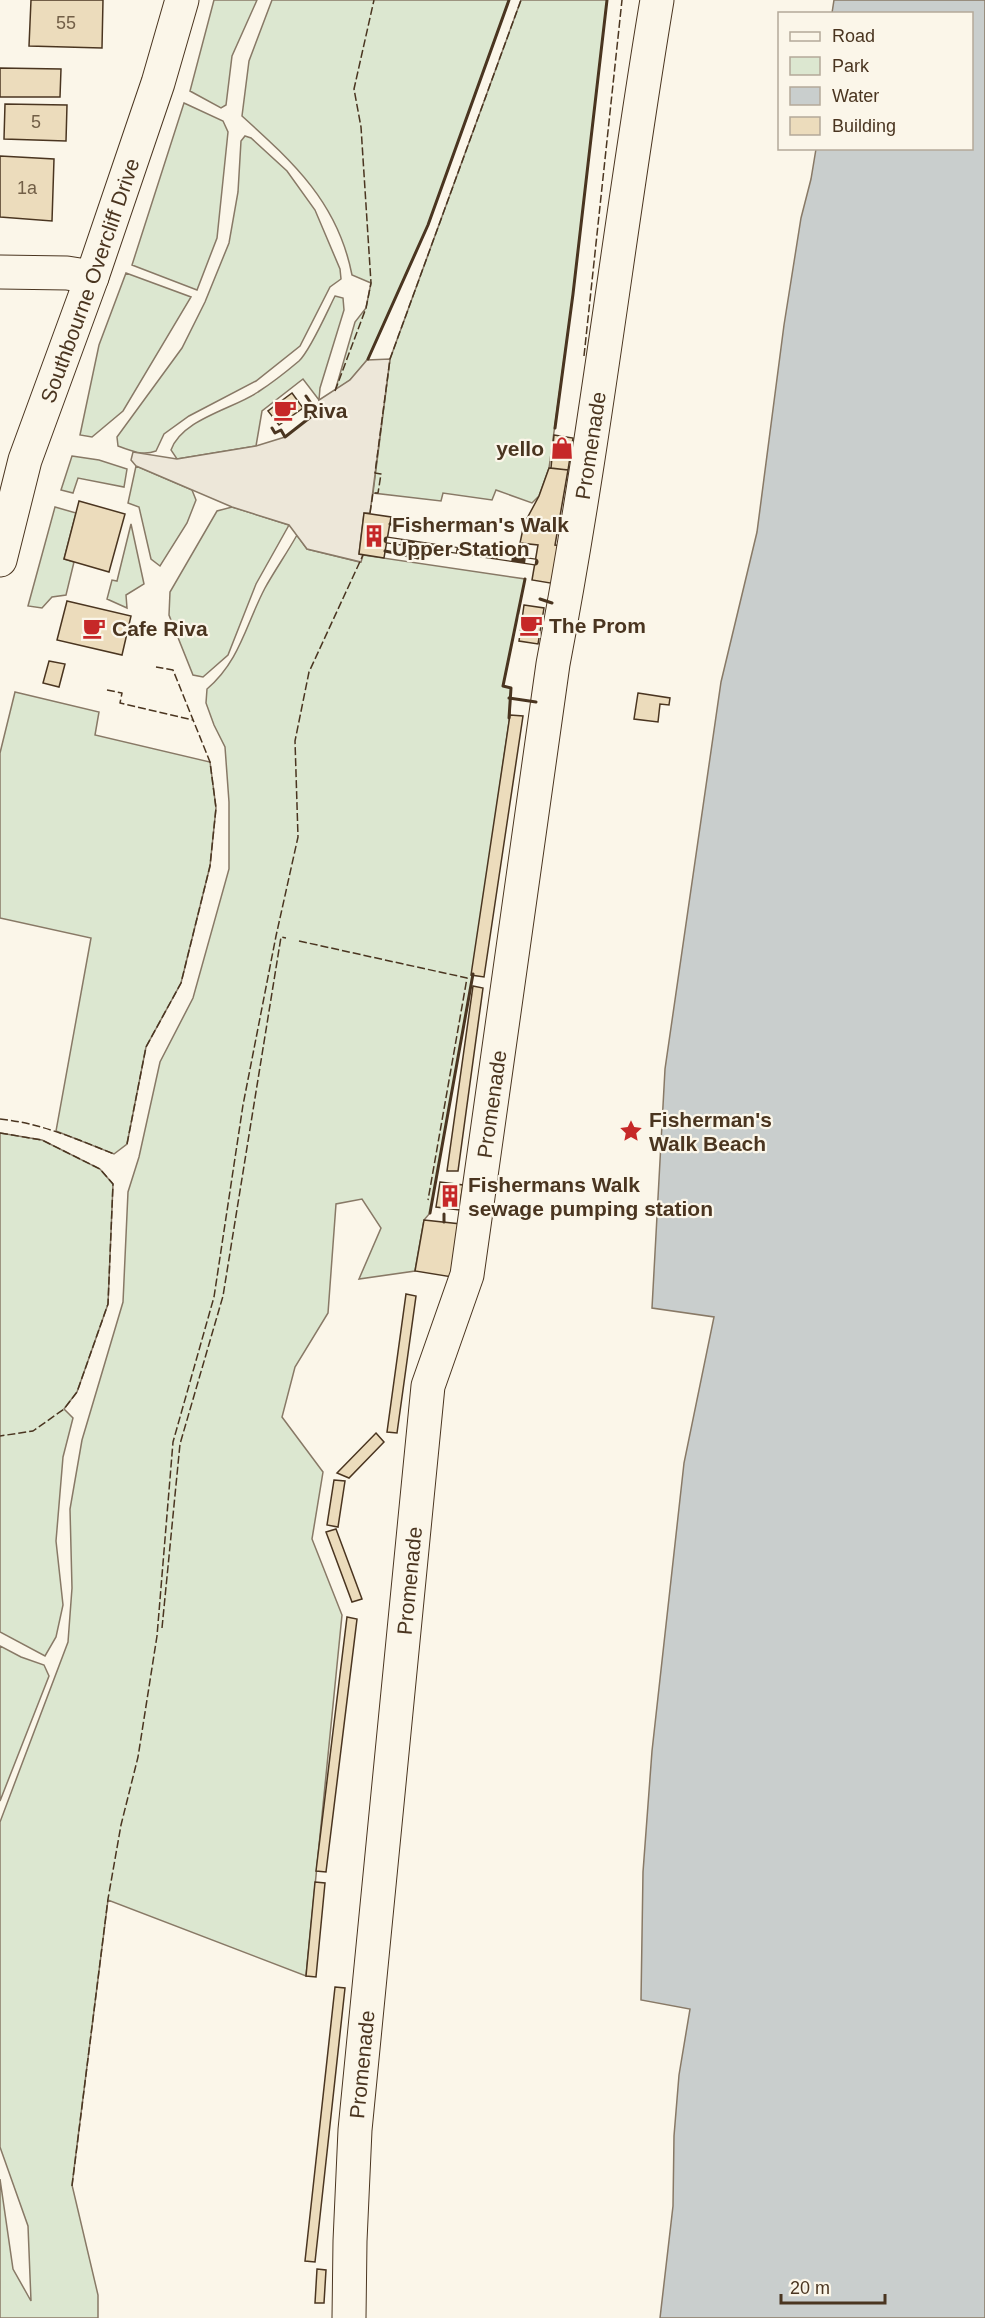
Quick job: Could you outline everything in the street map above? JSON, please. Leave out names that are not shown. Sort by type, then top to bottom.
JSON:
[{"type":"street","name":"Southbourne Overcliff Drive","points":[[0,560],[25,460],[92,277],[158,83],[182,0]]},
{"type":"street","name":"Promenade","points":[[349,2318],[355,2130],[428,1386],[467,1275],[565,567],[657,0]]},
{"type":"street","points":[[0,272],[67,273],[92,277]]},
{"type":"green space","points":[[214,0],[257,0],[232,56],[226,105],[221,108],[190,91]]},
{"type":"green space","points":[[272,0],[509,0],[428,225],[368,359],[350,380],[335,391],[355,322],[366,308],[371,283],[352,275],[336,226],[325,205],[311,186],[296,168],[242,116],[249,61]]},
{"type":"green space","points":[[521,0],[607,0],[573,294],[549,468],[539,496],[532,503],[496,490],[492,500],[443,493],[441,501],[373,493],[390,359]]},
{"type":"green space","points":[[184,103],[223,121],[228,132],[217,238],[197,290],[132,265]]},
{"type":"green space","points":[[245,136],[251,138],[287,171],[315,210],[340,269],[341,279],[330,287],[300,346],[256,381],[189,416],[164,434],[156,451],[142,453],[118,446],[117,437],[182,348],[205,302],[229,243],[238,192],[241,141]]},
{"type":"green space","points":[[126,273],[191,297],[123,411],[92,437],[80,435],[99,345]]},
{"type":"green space","points":[[335,296],[343,298],[344,310],[320,388],[319,400],[303,379],[262,411],[256,446],[177,459],[171,450],[186,430],[258,392],[299,361],[313,340]]},
{"type":"green space","points":[[72,456],[99,460],[127,469],[124,487],[78,478],[73,493],[61,490]]},
{"type":"green space","points":[[136,466],[192,490],[196,500],[187,523],[160,566],[151,559],[139,507],[128,503]]},
{"type":"green space","points":[[55,507],[76,513],[64,559],[74,562],[66,595],[52,597],[42,608],[28,606]]},
{"type":"green space","points":[[232,507],[289,525],[256,584],[228,655],[203,677],[193,675],[169,615],[170,592],[217,511]]},
{"type":"green space","points":[[131,524],[144,584],[126,595],[127,608],[107,599],[112,580],[117,581]]},
{"type":"green space","points":[[297,535],[307,549],[360,562],[363,555],[525,579],[503,686],[511,688],[510,715],[472,980],[430,1213],[424,1220],[415,1271],[359,1279],[381,1228],[362,1199],[336,1204],[328,1313],[295,1367],[282,1417],[323,1472],[312,1539],[342,1615],[306,1976],[108,1900],[72,2185],[98,2295],[98,2318],[0,2318],[0,2179],[13,2269],[31,2301],[28,2226],[0,2147],[0,1822],[68,1642],[72,1588],[70,1509],[82,1440],[123,1302],[128,1192],[139,1157],[160,1062],[193,998],[229,869],[229,802],[225,747],[206,703],[207,689],[235,654],[265,588]]},
{"type":"green space","points":[[15,692],[99,712],[95,735],[210,762],[216,808],[210,866],[181,983],[146,1047],[127,1144],[114,1154],[56,1131],[91,938],[0,918],[0,753]]},
{"type":"green space","points":[[0,1133],[42,1140],[100,1169],[113,1184],[108,1304],[77,1392],[64,1409],[73,1418],[63,1457],[56,1541],[63,1605],[56,1637],[45,1656],[0,1632]]},
{"type":"green space","points":[[0,1646],[44,1665],[49,1676],[0,1801]]},
{"type":"shaded area","points":[[390,359],[370,513],[364,513],[359,554],[363,555],[361,562],[307,549],[289,525],[232,507],[136,466],[131,460],[133,452],[177,459],[256,446],[285,437],[317,412],[319,400],[350,380],[367,360]]},
{"type":"water","points":[[834,0],[985,0],[985,2318],[660,2318],[673,2206],[674,2136],[679,2075],[690,2009],[641,2000],[643,1872],[652,1751],[684,1463],[714,1317],[652,1308],[665,1069],[721,682],[757,532],[784,325],[801,218],[816,150],[973,150],[973,12],[832,12]]},
{"type":"building","points":[[31,0],[103,0],[102,48],[29,46]]},
{"type":"building","points":[[0,68],[61,69],[60,97],[0,97]]},
{"type":"building","points":[[5,104],[67,105],[66,141],[4,139]]},
{"type":"building","points":[[0,156],[54,159],[52,221],[0,217]]},
{"type":"building","name":"Riva","points":[[292,393],[303,408],[279,425],[268,411]]},
{"type":"building","name":"yello","points":[[554,435],[573,438],[568,470],[551,468]]},
{"type":"building","points":[[549,468],[568,470],[555,545],[562,546],[556,584],[532,580],[538,545],[520,543],[524,524],[539,496]]},
{"type":"building","points":[[79,501],[125,514],[109,572],[64,559]]},
{"type":"building","name":"Fisherman's Walk Upper Station","points":[[364,513],[391,517],[384,558],[359,554]]},
{"type":"building","name":"Cafe Riva","points":[[67,601],[131,616],[122,655],[57,640]]},
{"type":"building","name":"The Prom","points":[[524,605],[544,608],[538,644],[519,641]]},
{"type":"building","points":[[49,661],[65,664],[59,687],[43,683]]},
{"type":"building","points":[[638,693],[670,698],[669,705],[660,704],[658,722],[634,719]]},
{"type":"building","points":[[510,715],[523,716],[484,977],[471,975]]},
{"type":"building","points":[[473,986],[483,988],[458,1171],[447,1171]]},
{"type":"building","name":"Fishermans Walk sewage pumping station","points":[[440,1182],[463,1185],[459,1210],[436,1207]]},
{"type":"building","points":[[424,1220],[461,1224],[452,1277],[415,1271]]},
{"type":"building","points":[[406,1294],[416,1296],[397,1433],[387,1432]]},
{"type":"building","points":[[376,1433],[384,1442],[349,1478],[337,1473]]},
{"type":"building","points":[[334,1480],[345,1481],[338,1527],[327,1525]]},
{"type":"building","points":[[336,1529],[362,1599],[352,1602],[326,1532]]},
{"type":"building","points":[[347,1617],[357,1619],[326,1872],[316,1871]]},
{"type":"building","points":[[315,1882],[325,1883],[316,1977],[306,1976]]},
{"type":"building","points":[[335,1987],[345,1988],[315,2262],[305,2261]]},
{"type":"building","points":[[317,2269],[326,2270],[324,2303],[315,2303]]},
{"type":"railway","points":[[387,540],[535,562]]},
{"type":"fence","points":[[335,391],[366,308],[371,283],[361,127],[354,89],[374,0]]},
{"type":"fence","points":[[370,513],[373,493],[378,493],[381,474],[375,473],[390,359],[521,0]]},
{"type":"fence","points":[[584,356],[622,0]]},
{"type":"fence","points":[[72,2186],[108,1899],[121,1825],[138,1757],[157,1636],[173,1442],[214,1297],[243,1105],[298,837],[295,741],[309,672],[363,555]]},
{"type":"fence","points":[[127,1144],[146,1047],[181,983],[210,866],[216,808],[210,762],[173,670],[156,667]]},
{"type":"fence","points":[[107,690],[122,693],[120,703],[193,720]]},
{"type":"fence","points":[[162,1628],[180,1444],[223,1296],[281,937],[286,938]]},
{"type":"fence","points":[[299,941],[467,978],[428,1200]]},
{"type":"fence","points":[[0,1119],[44,1128],[114,1154]]},
{"type":"fence","points":[[0,1133],[42,1140],[100,1169],[113,1184],[108,1304],[77,1392],[64,1409],[33,1431],[0,1436]]},
{"type":"wall","points":[[368,359],[428,225],[509,0]]},
{"type":"wall","points":[[555,428],[607,0]]},
{"type":"wall","points":[[272,428],[275,433],[281,430],[285,437],[317,412],[306,396]]},
{"type":"wall","points":[[390,524],[423,530]]},
{"type":"wall","points":[[385,551],[418,558]]},
{"type":"wall","points":[[509,718],[511,688],[503,686],[525,579]]},
{"type":"wall","points":[[540,599],[552,603]]},
{"type":"wall","points":[[509,698],[536,702]]},
{"type":"wall","points":[[430,1213],[473,974]]},
{"type":"wall","points":[[444,1214],[444,1222]]},
{"type":"place","name":"Riva","points":[[285,410]]},
{"type":"place","name":"yello","points":[[562,448]]},
{"type":"place","name":"Fisherman's Walk Upper Station","points":[[374,536]]},
{"type":"place","name":"The Prom","points":[[531,625]]},
{"type":"place","name":"Cafe Riva","points":[[94,628]]},
{"type":"place","name":"Fisherman's Walk Beach","points":[[631,1131]]},
{"type":"place","name":"Fishermans Walk sewage pumping station","points":[[450,1196]]}]
